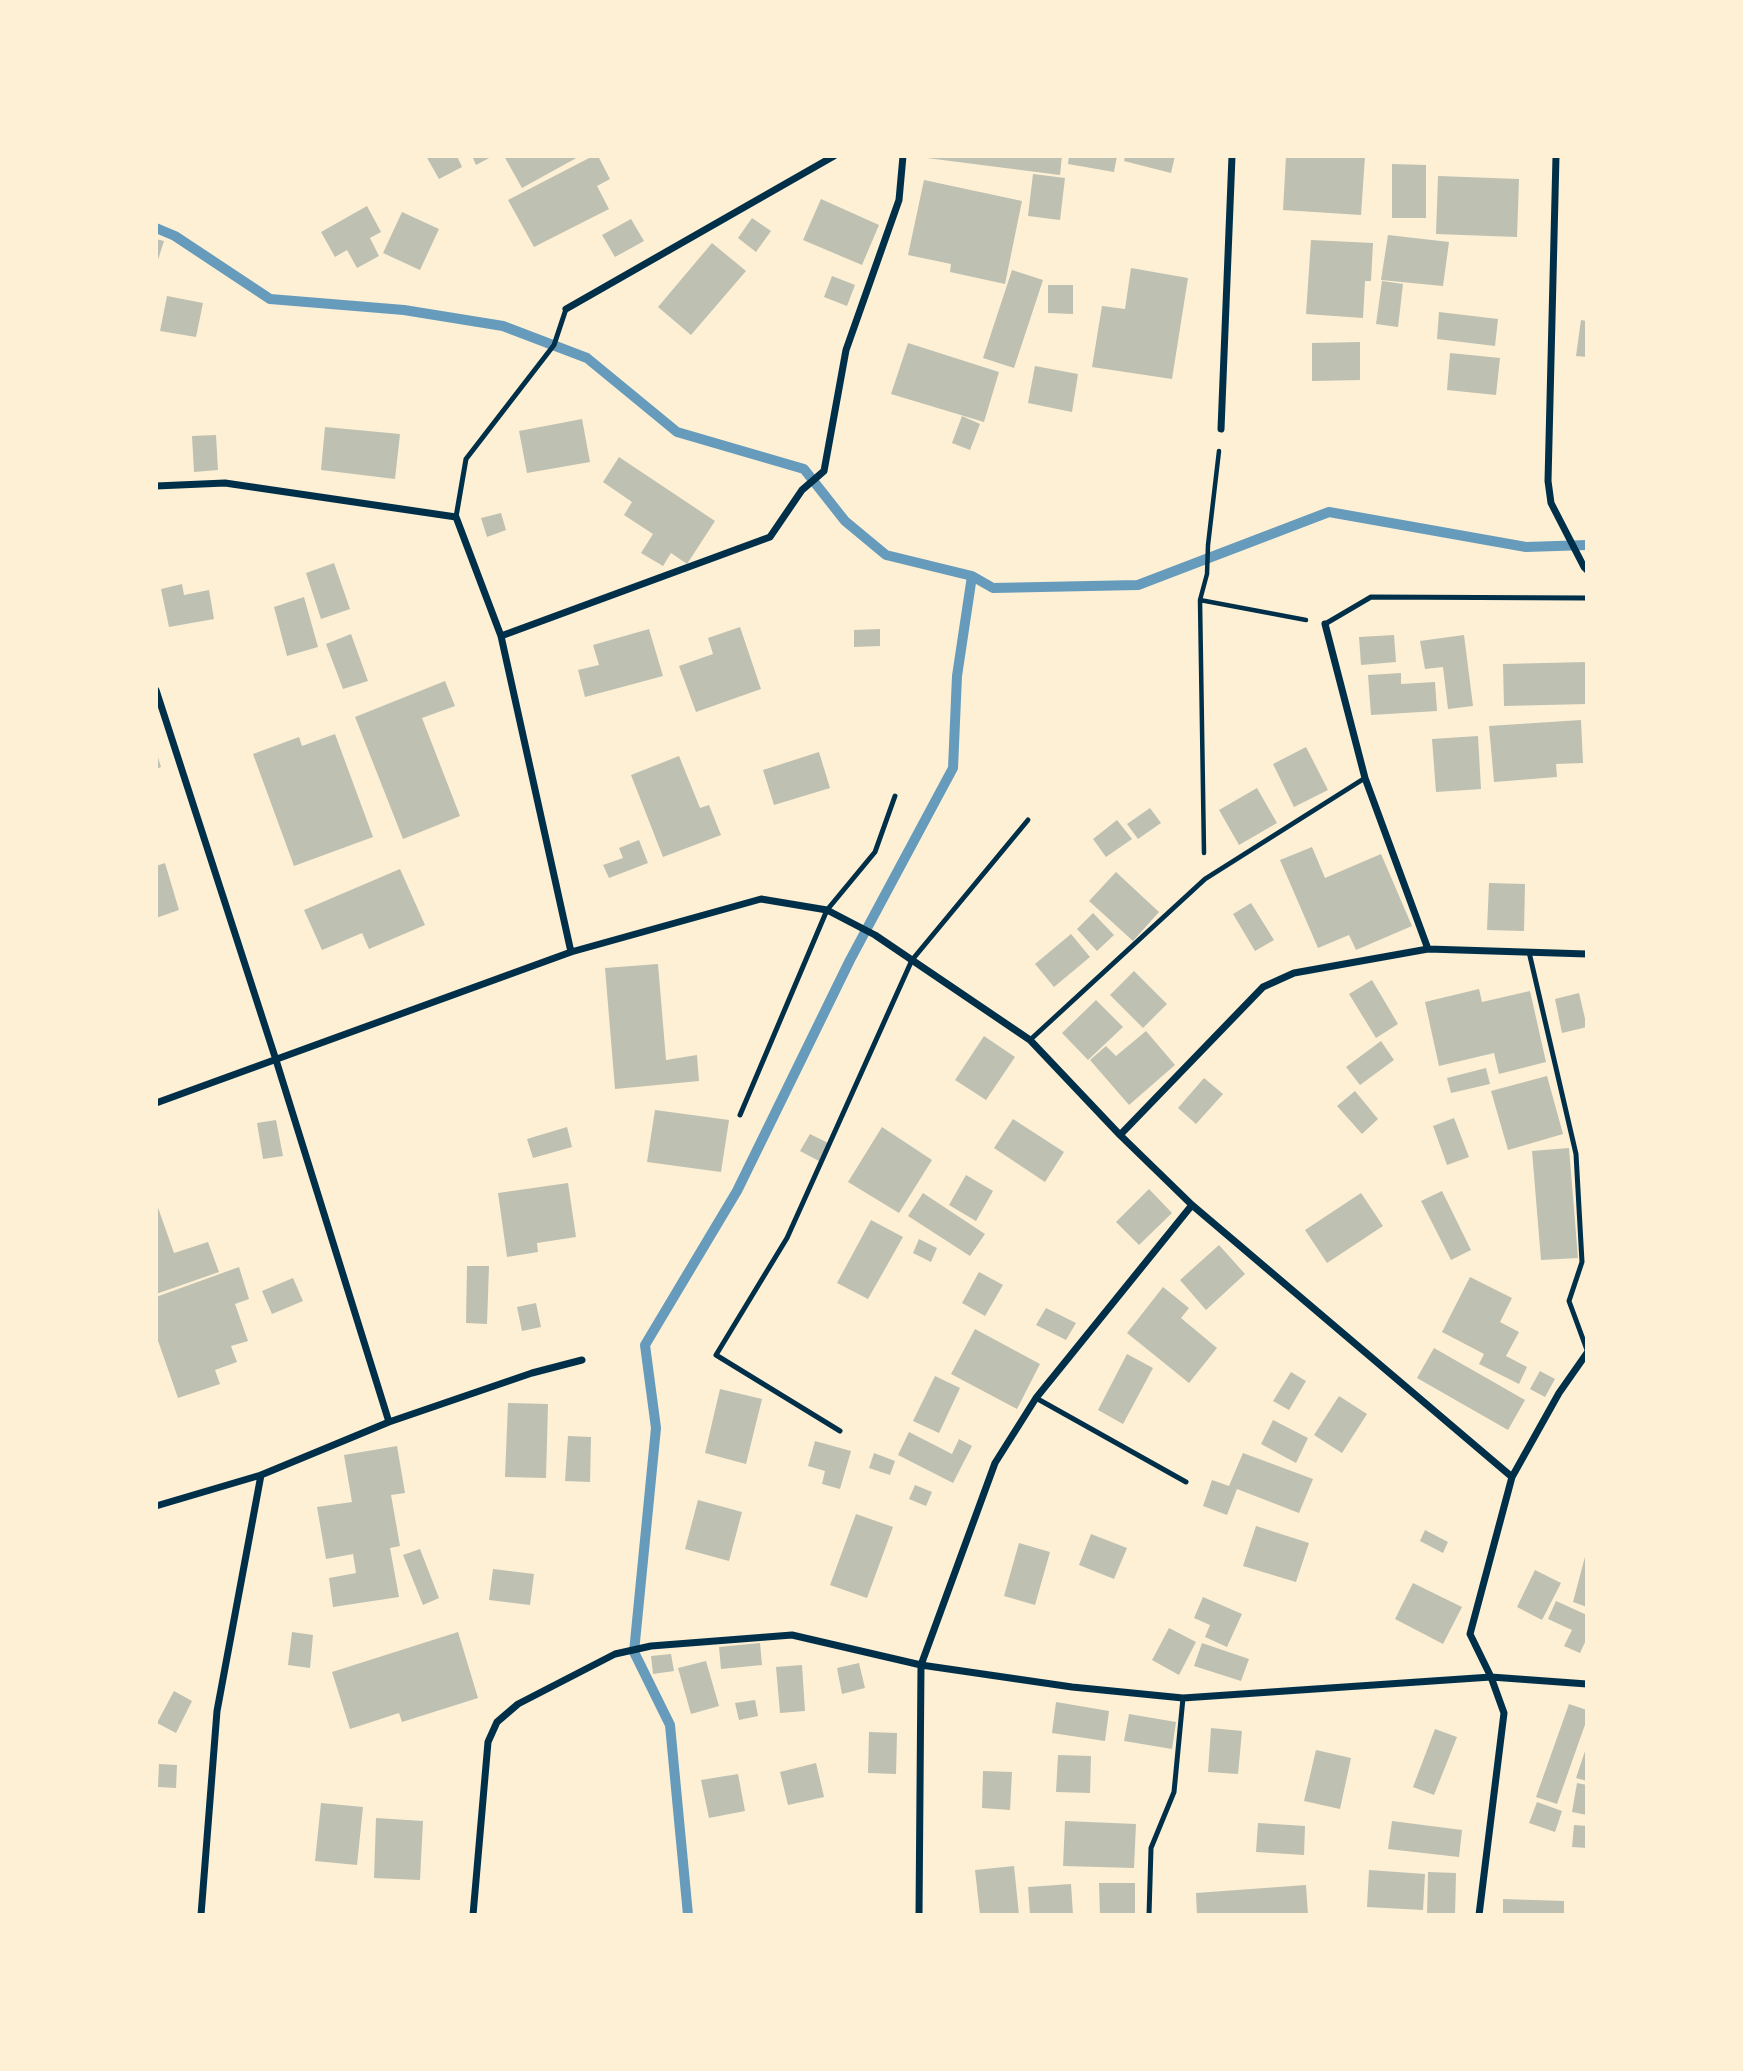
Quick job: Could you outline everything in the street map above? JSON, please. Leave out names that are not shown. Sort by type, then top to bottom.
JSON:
[{"type":"street","points":[[566,309],[834,156]]},
{"type":"street","points":[[501,636],[770,537],[802,490],[824,471],[846,350],[899,200],[903,156]]},
{"type":"street","points":[[1221,429],[1232,156]]},
{"type":"street","points":[[1556,156],[1549,467],[1551,503],[1585,568]]},
{"type":"street","points":[[156,486],[225,483],[456,517],[501,636],[571,953]]},
{"type":"street","points":[[1325,624],[1365,778],[1428,949]]},
{"type":"street","points":[[156,690],[276,1060],[389,1422]]},
{"type":"street","points":[[156,1103],[571,953],[761,899],[827,910],[875,936],[1030,1041],[1192,1205],[1512,1477]]},
{"type":"street","points":[[1120,1135],[1263,987],[1294,973],[1428,949],[1587,954]]},
{"type":"street","points":[[919,1915],[920,1664],[995,1463],[1036,1398],[1192,1205]]},
{"type":"street","points":[[1479,1915],[1504,1713],[1491,1677],[1470,1634],[1512,1477],[1559,1393],[1587,1351]]},
{"type":"street","points":[[156,1506],[261,1475],[389,1422],[532,1373],[582,1360]]},
{"type":"street","points":[[201,1915],[217,1711],[261,1475]]},
{"type":"street","points":[[473,1915],[488,1742],[498,1722],[518,1704],[615,1654],[651,1646],[792,1635],[920,1664],[1072,1687],[1183,1698],[1491,1677],[1587,1684]]},
{"type":"lane","points":[[456,517],[467,459],[554,345],[566,309]]},
{"type":"lane","points":[[1325,624],[1371,597],[1587,598]]},
{"type":"lane","points":[[1030,1041],[1205,879],[1365,778]]},
{"type":"lane","points":[[740,1115],[827,910],[875,852],[895,796]]},
{"type":"lane","points":[[840,1431],[716,1355],[787,1238],[912,960],[1028,820]]},
{"type":"lane","points":[[1529,952],[1576,1154],[1582,1262],[1569,1301],[1587,1351]]},
{"type":"lane","points":[[1036,1398],[1186,1482]]},
{"type":"lane","points":[[1149,1915],[1151,1848],[1174,1792],[1183,1698]]},
{"type":"path","points":[[1205,879],[1200,600],[1207,574],[1221,429]]},
{"type":"path","points":[[1200,600],[1325,624]]},
{"type":"building","points":[[426,156],[457,156],[462,167],[439,179]]},
{"type":"building","points":[[472,156],[493,156],[476,165]]},
{"type":"building","points":[[504,156],[580,156],[522,188]]},
{"type":"building","points":[[593,156],[598,156],[610,179],[597,186],[609,209],[534,247],[508,200]]},
{"type":"building","points":[[919,156],[1062,156],[1060,175]]},
{"type":"building","points":[[1069,156],[1117,156],[1114,172],[1068,164]]},
{"type":"building","points":[[1125,156],[1175,156],[1171,173],[1124,161]]},
{"type":"building","points":[[1286,156],[1365,156],[1361,215],[1283,210]]},
{"type":"building","points":[[1392,164],[1426,165],[1426,218],[1392,218]]},
{"type":"building","points":[[1033,174],[1065,178],[1060,220],[1028,216]]},
{"type":"building","points":[[1438,176],[1519,179],[1517,237],[1436,234]]},
{"type":"building","points":[[924,180],[1022,201],[1005,284],[950,272],[951,264],[908,255]]},
{"type":"building","points":[[821,199],[879,225],[862,265],[803,240]]},
{"type":"building","points":[[367,206],[381,232],[370,238],[379,256],[357,268],[347,250],[335,257],[321,232]]},
{"type":"building","points":[[402,212],[439,229],[420,270],[383,253]]},
{"type":"building","points":[[752,218],[771,231],[756,252],[738,238]]},
{"type":"building","points":[[631,219],[644,241],[615,257],[602,235]]},
{"type":"building","points":[[1388,235],[1449,242],[1443,286],[1381,280]]},
{"type":"building","points":[[156,239],[164,241],[156,266]]},
{"type":"building","points":[[1311,240],[1373,243],[1371,281],[1365,281],[1363,318],[1306,314]]},
{"type":"building","points":[[712,243],[746,271],[691,335],[658,307]]},
{"type":"building","points":[[1131,268],[1188,278],[1172,379],[1092,367],[1102,306],[1125,309]]},
{"type":"building","points":[[1012,270],[1043,280],[1014,368],[983,358]]},
{"type":"building","points":[[832,276],[855,285],[847,306],[824,297]]},
{"type":"building","points":[[1382,281],[1403,284],[1398,327],[1376,324]]},
{"type":"building","points":[[1048,285],[1073,285],[1073,314],[1048,313]]},
{"type":"building","points":[[167,296],[203,303],[196,337],[160,331]]},
{"type":"building","points":[[1439,312],[1498,319],[1495,346],[1437,339]]},
{"type":"building","points":[[1581,320],[1587,321],[1587,357],[1576,356]]},
{"type":"building","points":[[1360,342],[1360,380],[1312,381],[1312,343]]},
{"type":"building","points":[[908,343],[999,372],[984,422],[891,394]]},
{"type":"building","points":[[1450,353],[1500,358],[1496,395],[1447,390]]},
{"type":"building","points":[[1035,366],[1078,374],[1072,412],[1028,403]]},
{"type":"building","points":[[962,416],[980,424],[970,450],[952,443]]},
{"type":"building","points":[[582,419],[590,462],[527,473],[519,431]]},
{"type":"building","points":[[325,427],[400,434],[395,479],[321,470]]},
{"type":"building","points":[[216,435],[218,470],[194,472],[192,436]]},
{"type":"building","points":[[619,457],[715,521],[687,564],[671,553],[663,566],[641,553],[653,534],[624,515],[632,502],[603,482]]},
{"type":"building","points":[[501,513],[506,530],[487,537],[481,518]]},
{"type":"building","points":[[334,563],[350,609],[321,619],[306,573]]},
{"type":"building","points":[[182,584],[184,595],[209,590],[214,619],[169,627],[161,589]]},
{"type":"building","points":[[304,597],[318,647],[287,656],[274,607]]},
{"type":"building","points":[[740,627],[761,689],[696,712],[679,666],[713,654],[708,638]]},
{"type":"building","points":[[649,629],[663,676],[585,697],[578,670],[599,665],[593,645]]},
{"type":"building","points":[[880,629],[880,646],[854,647],[854,630]]},
{"type":"building","points":[[351,634],[368,681],[343,689],[326,644]]},
{"type":"building","points":[[1394,635],[1396,662],[1361,665],[1359,637]]},
{"type":"building","points":[[1464,635],[1473,706],[1448,709],[1443,667],[1425,669],[1420,641]]},
{"type":"building","points":[[1587,662],[1587,704],[1504,706],[1503,664]]},
{"type":"building","points":[[1401,673],[1401,684],[1435,682],[1437,711],[1371,715],[1368,675]]},
{"type":"building","points":[[445,681],[455,706],[422,718],[460,816],[403,839],[355,717]]},
{"type":"building","points":[[1581,720],[1583,763],[1556,764],[1557,777],[1494,782],[1489,726]]},
{"type":"building","points":[[335,734],[373,837],[294,866],[253,754],[299,737],[302,746]]},
{"type":"building","points":[[1478,736],[1481,789],[1436,792],[1432,739]]},
{"type":"building","points":[[1306,747],[1328,790],[1294,807],[1273,764]]},
{"type":"building","points":[[156,751],[161,767],[156,769]]},
{"type":"building","points":[[819,752],[830,788],[774,805],[763,770]]},
{"type":"building","points":[[679,756],[700,808],[709,805],[721,835],[663,857],[631,775]]},
{"type":"building","points":[[1257,788],[1277,823],[1239,845],[1219,810]]},
{"type":"building","points":[[1150,808],[1161,823],[1138,839],[1127,824]]},
{"type":"building","points":[[1117,820],[1132,839],[1106,857],[1093,839]]},
{"type":"building","points":[[639,840],[648,863],[609,878],[603,865],[623,858],[619,848]]},
{"type":"building","points":[[1312,847],[1325,878],[1381,854],[1412,926],[1356,950],[1349,935],[1318,948],[1280,860]]},
{"type":"building","points":[[165,863],[179,910],[156,918],[156,866]]},
{"type":"building","points":[[400,869],[425,925],[369,949],[362,933],[322,950],[304,910]]},
{"type":"building","points":[[1116,872],[1159,912],[1133,941],[1089,901]]},
{"type":"building","points":[[1489,883],[1525,884],[1524,931],[1487,930]]},
{"type":"building","points":[[1251,903],[1274,940],[1255,951],[1233,914]]},
{"type":"building","points":[[1093,913],[1114,935],[1097,951],[1077,929]]},
{"type":"building","points":[[1071,934],[1090,957],[1054,987],[1035,964]]},
{"type":"building","points":[[658,964],[666,1060],[697,1055],[699,1081],[615,1089],[605,968]]},
{"type":"building","points":[[1134,971],[1167,1004],[1143,1028],[1110,995]]},
{"type":"building","points":[[1372,980],[1398,1024],[1376,1038],[1349,994]]},
{"type":"building","points":[[1479,989],[1482,1002],[1530,991],[1546,1062],[1499,1074],[1494,1053],[1439,1066],[1425,1002]]},
{"type":"building","points":[[1579,993],[1587,1027],[1562,1033],[1555,999]]},
{"type":"building","points":[[1096,1000],[1123,1027],[1088,1060],[1062,1033]]},
{"type":"building","points":[[1146,1031],[1175,1065],[1129,1105],[1090,1060],[1106,1046],[1116,1056]]},
{"type":"building","points":[[984,1036],[1015,1057],[986,1100],[955,1080]]},
{"type":"building","points":[[1381,1041],[1394,1060],[1360,1085],[1346,1067]]},
{"type":"building","points":[[1486,1068],[1490,1084],[1451,1093],[1447,1078]]},
{"type":"building","points":[[1547,1076],[1563,1134],[1508,1150],[1491,1091]]},
{"type":"building","points":[[1204,1078],[1223,1094],[1196,1124],[1178,1108]]},
{"type":"building","points":[[1355,1091],[1378,1119],[1362,1134],[1337,1106]]},
{"type":"building","points":[[655,1110],[729,1120],[721,1172],[647,1162]]},
{"type":"building","points":[[1454,1118],[1469,1157],[1447,1165],[1433,1126]]},
{"type":"building","points":[[1013,1119],[1064,1152],[1045,1182],[994,1148]]},
{"type":"building","points":[[276,1120],[283,1156],[263,1159],[257,1123]]},
{"type":"building","points":[[567,1127],[572,1147],[533,1158],[527,1139]]},
{"type":"building","points":[[882,1127],[932,1160],[899,1213],[848,1182]]},
{"type":"building","points":[[810,1134],[828,1143],[819,1161],[800,1151]]},
{"type":"building","points":[[1569,1148],[1578,1258],[1541,1260],[1532,1151]]},
{"type":"building","points":[[966,1175],[993,1191],[976,1221],[949,1205]]},
{"type":"building","points":[[568,1183],[576,1237],[537,1243],[538,1252],[507,1257],[498,1193]]},
{"type":"building","points":[[1149,1189],[1172,1213],[1139,1245],[1116,1222]]},
{"type":"building","points":[[1442,1191],[1471,1250],[1451,1260],[1421,1201]]},
{"type":"building","points":[[923,1193],[985,1234],[970,1256],[908,1216]]},
{"type":"building","points":[[1361,1193],[1383,1226],[1327,1263],[1305,1230]]},
{"type":"building","points":[[156,1202],[174,1253],[208,1242],[219,1272],[156,1294]]},
{"type":"building","points":[[871,1220],[903,1237],[868,1299],[837,1283]]},
{"type":"building","points":[[919,1239],[937,1248],[931,1262],[913,1253]]},
{"type":"building","points":[[1219,1245],[1245,1274],[1206,1310],[1180,1280]]},
{"type":"building","points":[[467,1266],[489,1266],[487,1324],[466,1323]]},
{"type":"building","points":[[239,1267],[249,1299],[235,1304],[248,1341],[231,1346],[237,1362],[215,1370],[220,1384],[178,1398],[156,1335],[156,1297]]},
{"type":"building","points":[[979,1272],[1003,1285],[985,1316],[962,1303]]},
{"type":"building","points":[[1470,1277],[1512,1298],[1500,1322],[1519,1332],[1506,1356],[1527,1367],[1519,1384],[1479,1364],[1484,1354],[1442,1332]]},
{"type":"building","points":[[293,1278],[303,1301],[272,1314],[262,1291]]},
{"type":"building","points":[[1163,1287],[1189,1308],[1181,1318],[1217,1348],[1189,1383],[1127,1333]]},
{"type":"building","points":[[536,1303],[541,1327],[522,1331],[517,1307]]},
{"type":"building","points":[[1046,1308],[1076,1323],[1066,1340],[1036,1325]]},
{"type":"building","points":[[975,1329],[1040,1364],[1017,1409],[951,1374]]},
{"type":"building","points":[[1434,1348],[1525,1400],[1508,1430],[1417,1378]]},
{"type":"building","points":[[1127,1354],[1153,1368],[1123,1424],[1098,1410]]},
{"type":"building","points":[[1540,1371],[1555,1379],[1545,1397],[1530,1389]]},
{"type":"building","points":[[1291,1372],[1306,1381],[1289,1410],[1273,1401]]},
{"type":"building","points":[[935,1376],[960,1388],[939,1433],[913,1421]]},
{"type":"building","points":[[720,1389],[762,1399],[746,1464],[705,1453]]},
{"type":"building","points":[[1339,1396],[1367,1414],[1342,1453],[1314,1435]]},
{"type":"building","points":[[508,1403],[548,1404],[546,1478],[505,1477]]},
{"type":"building","points":[[1273,1420],[1308,1438],[1296,1463],[1261,1444]]},
{"type":"building","points":[[909,1432],[952,1454],[959,1439],[972,1446],[953,1483],[898,1455]]},
{"type":"building","points":[[568,1436],[591,1437],[590,1482],[565,1481]]},
{"type":"building","points":[[815,1441],[851,1451],[840,1489],[822,1484],[825,1471],[808,1466]]},
{"type":"building","points":[[397,1446],[405,1493],[391,1495],[400,1546],[390,1548],[399,1597],[333,1607],[329,1578],[356,1573],[353,1554],[326,1559],[317,1507],[352,1502],[344,1455]]},
{"type":"building","points":[[874,1453],[895,1461],[890,1475],[869,1468]]},
{"type":"building","points":[[1243,1453],[1313,1479],[1299,1513],[1237,1489],[1227,1515],[1203,1506],[1212,1480],[1229,1486]]},
{"type":"building","points":[[915,1485],[932,1492],[926,1506],[909,1499]]},
{"type":"building","points":[[698,1500],[742,1512],[729,1561],[685,1549]]},
{"type":"building","points":[[856,1514],[893,1527],[867,1598],[830,1585]]},
{"type":"building","points":[[1256,1526],[1309,1543],[1296,1582],[1243,1566]]},
{"type":"building","points":[[1425,1530],[1448,1542],[1443,1553],[1420,1541]]},
{"type":"building","points":[[1091,1534],[1127,1548],[1114,1579],[1079,1565]]},
{"type":"building","points":[[1019,1543],[1050,1552],[1035,1605],[1004,1596]]},
{"type":"building","points":[[420,1549],[439,1598],[423,1605],[403,1555]]},
{"type":"building","points":[[1587,1553],[1587,1607],[1573,1602]]},
{"type":"building","points":[[493,1569],[534,1574],[530,1605],[489,1600]]},
{"type":"building","points":[[1535,1570],[1561,1583],[1542,1620],[1517,1607]]},
{"type":"building","points":[[1413,1583],[1462,1607],[1443,1644],[1395,1619]]},
{"type":"building","points":[[1203,1597],[1242,1614],[1227,1647],[1205,1637],[1210,1625],[1194,1618]]},
{"type":"building","points":[[1556,1601],[1587,1615],[1587,1638],[1580,1653],[1564,1646],[1572,1630],[1548,1619]]},
{"type":"building","points":[[1169,1628],[1196,1642],[1179,1675],[1152,1660]]},
{"type":"building","points":[[292,1632],[313,1635],[310,1668],[288,1665]]},
{"type":"building","points":[[458,1632],[478,1698],[402,1722],[399,1713],[350,1729],[332,1672]]},
{"type":"building","points":[[760,1643],[762,1665],[721,1669],[719,1647]]},
{"type":"building","points":[[1202,1643],[1249,1659],[1241,1681],[1194,1666]]},
{"type":"building","points":[[671,1654],[674,1671],[653,1674],[651,1656]]},
{"type":"building","points":[[706,1661],[719,1706],[691,1714],[678,1668]]},
{"type":"building","points":[[859,1663],[865,1688],[842,1694],[837,1668]]},
{"type":"building","points":[[802,1665],[805,1711],[780,1713],[776,1667]]},
{"type":"building","points":[[174,1691],[192,1701],[176,1733],[157,1723]]},
{"type":"building","points":[[755,1700],[758,1716],[739,1720],[735,1703]]},
{"type":"building","points":[[1056,1702],[1109,1711],[1105,1741],[1052,1733]]},
{"type":"building","points":[[1569,1704],[1587,1710],[1587,1719],[1557,1804],[1536,1797]]},
{"type":"building","points":[[1129,1714],[1176,1722],[1172,1749],[1124,1741]]},
{"type":"building","points":[[1211,1728],[1242,1731],[1238,1774],[1208,1772]]},
{"type":"building","points":[[1435,1729],[1457,1737],[1434,1795],[1413,1787]]},
{"type":"building","points":[[869,1732],[897,1733],[896,1774],[868,1773]]},
{"type":"building","points":[[1587,1745],[1587,1781],[1576,1778]]},
{"type":"building","points":[[1316,1750],[1351,1758],[1340,1809],[1304,1801]]},
{"type":"building","points":[[1058,1755],[1091,1756],[1090,1793],[1056,1792]]},
{"type":"building","points":[[816,1763],[824,1797],[788,1805],[780,1772]]},
{"type":"building","points":[[159,1764],[177,1765],[176,1788],[158,1787]]},
{"type":"building","points":[[983,1771],[1012,1772],[1010,1810],[982,1808]]},
{"type":"building","points":[[738,1774],[745,1811],[709,1818],[701,1780]]},
{"type":"building","points":[[1577,1783],[1587,1785],[1587,1815],[1572,1812]]},
{"type":"building","points":[[1537,1802],[1562,1811],[1555,1832],[1529,1823]]},
{"type":"building","points":[[321,1803],[363,1807],[357,1865],[315,1861]]},
{"type":"building","points":[[376,1818],[423,1821],[420,1880],[374,1878]]},
{"type":"building","points":[[1065,1821],[1136,1824],[1134,1868],[1063,1866]]},
{"type":"building","points":[[1392,1821],[1462,1830],[1459,1857],[1388,1849]]},
{"type":"building","points":[[1258,1823],[1305,1826],[1304,1855],[1256,1852]]},
{"type":"building","points":[[1574,1825],[1587,1826],[1587,1848],[1572,1847]]},
{"type":"building","points":[[1014,1866],[1019,1915],[980,1915],[975,1870]]},
{"type":"building","points":[[1369,1870],[1425,1874],[1423,1910],[1367,1907]]},
{"type":"building","points":[[1428,1872],[1456,1873],[1455,1915],[1427,1915]]},
{"type":"building","points":[[1099,1883],[1135,1883],[1135,1915],[1100,1915]]},
{"type":"building","points":[[1071,1884],[1073,1915],[1030,1915],[1028,1887]]},
{"type":"building","points":[[1306,1885],[1308,1915],[1197,1915],[1196,1893]]},
{"type":"building","points":[[1503,1899],[1564,1901],[1564,1915],[1503,1915]]},
{"type":"waterway","points":[[156,228],[175,236],[270,299],[404,310],[503,326],[587,358],[677,432],[804,469],[845,521],[886,555],[972,576],[993,588],[1138,585],[1329,512],[1526,547],[1587,545]]},
{"type":"waterway","points":[[688,1915],[670,1725],[634,1652],[656,1428],[645,1345],[737,1191],[850,960],[953,768],[957,676],[972,576]]}]
